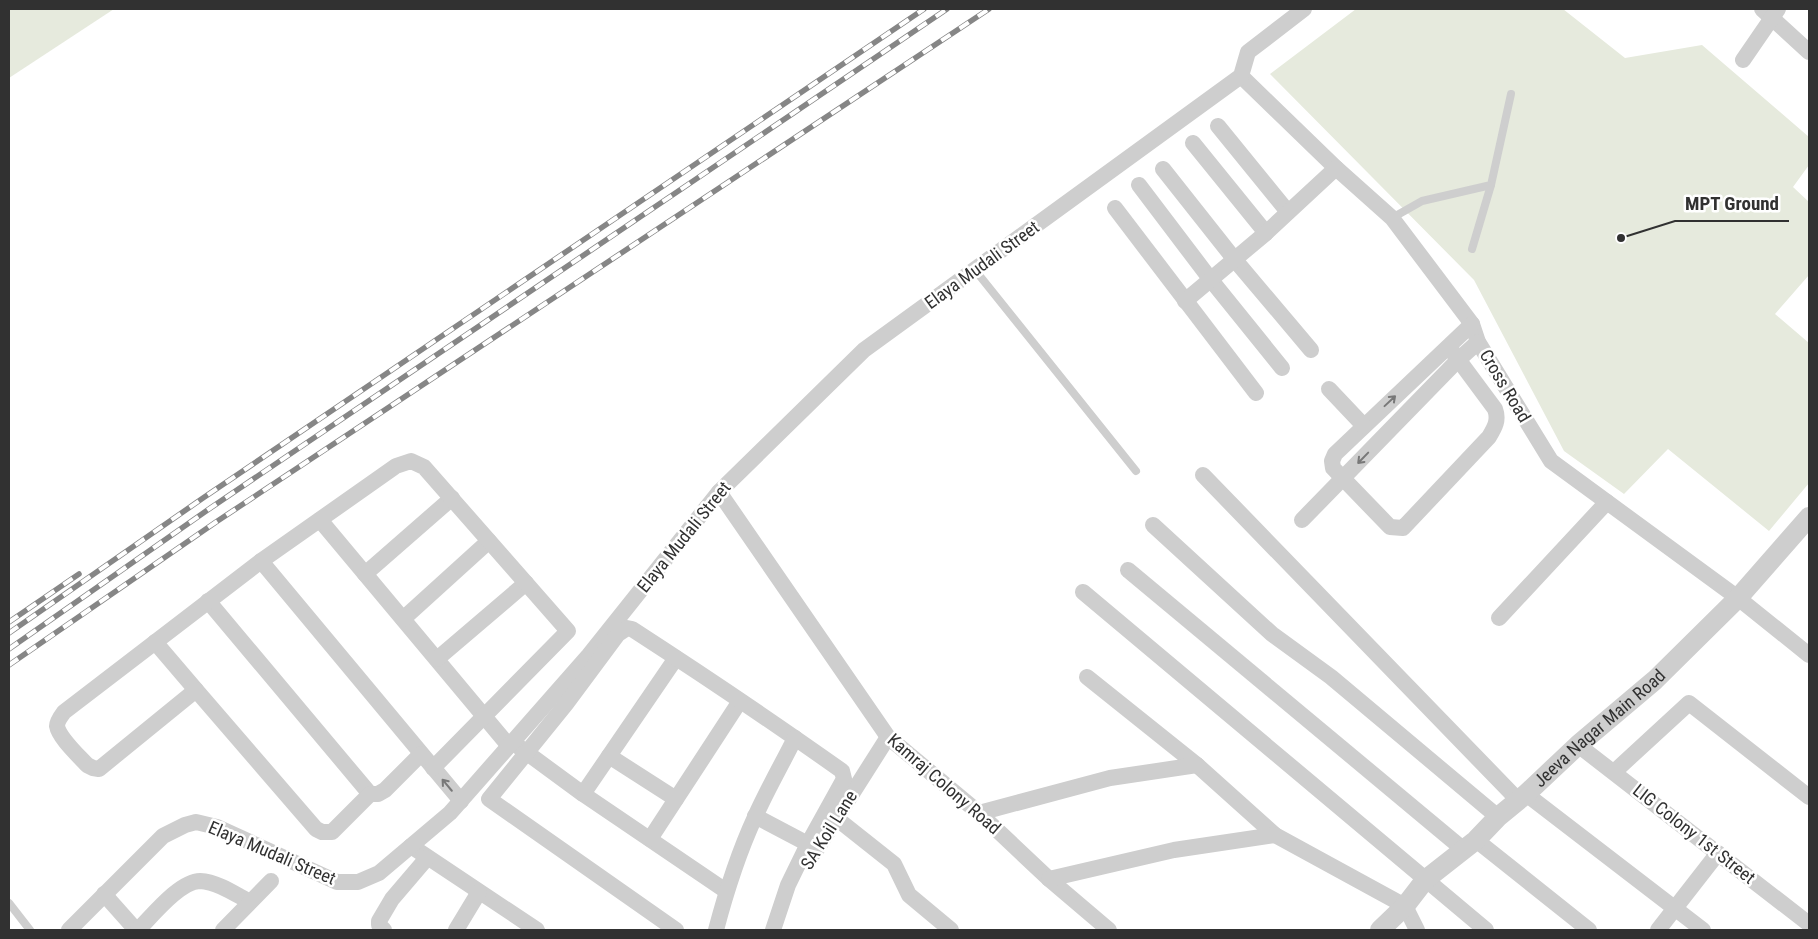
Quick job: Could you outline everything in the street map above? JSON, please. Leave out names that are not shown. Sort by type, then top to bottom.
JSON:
[{"type":"street","points":[[1241,76],[1248,52],[1304,9]]},
{"type":"street","points":[[1743,60],[1771,12],[1809,52]]},
{"type":"street","name":"Cross Road","points":[[1241,76],[1336,168],[1392,218],[1472,324],[1478,342],[1551,461],[1738,598],[1809,655]]},
{"type":"street","name":"Elaya Mudali Street","points":[[69,930],[163,836],[184,825],[196,822],[217,827],[337,882],[358,882],[379,873],[450,813],[589,655],[719,492],[864,350],[1241,76]]},
{"type":"street","points":[[1218,126],[1288,212]]},
{"type":"street","points":[[1193,143],[1266,233]]},
{"type":"street","points":[[1185,302],[1266,233],[1336,168]]},
{"type":"street","points":[[1163,169],[1235,260],[1311,350]]},
{"type":"street","points":[[1139,185],[1211,280],[1282,368]]},
{"type":"street","points":[[1115,208],[1256,393]]},
{"type":"street","points":[[1449,347],[1495,409],[1498,416],[1496,427],[1489,437],[1403,528],[1390,527],[1333,468],[1332,461],[1335,454],[1472,324]]},
{"type":"street","points":[[1302,520],[1458,360],[1478,342]]},
{"type":"street","points":[[1328,389],[1364,426]]},
{"type":"street","points":[[196,690],[100,769],[87,765],[61,735],[57,726],[64,712],[261,561],[396,466],[411,461],[424,467],[568,631],[433,768]]},
{"type":"street","points":[[1203,476],[1522,797],[1702,930]]},
{"type":"street","name":"Kamraj Colony Road","points":[[719,492],[888,737],[979,813],[1049,879],[1109,930]]},
{"type":"street","points":[[365,574],[452,498]]},
{"type":"street","points":[[1499,618],[1607,502]]},
{"type":"street","name":"Jeeva Nagar Main Road","points":[[1380,930],[1405,906],[1425,880],[1470,845],[1498,817],[1578,745],[1655,680],[1738,598],[1809,517]]},
{"type":"street","points":[[320,520],[484,716],[511,744],[527,753],[583,794],[726,891]]},
{"type":"street","points":[[1153,525],[1272,634],[1331,677],[1498,817]]},
{"type":"street","points":[[403,619],[490,541]]},
{"type":"street","points":[[261,561],[460,801]]},
{"type":"street","points":[[1128,570],[1470,845],[1589,930]]},
{"type":"street","points":[[437,659],[526,583]]},
{"type":"street","points":[[1083,592],[1486,930]]},
{"type":"street","points":[[208,601],[370,794]]},
{"type":"street","points":[[676,930],[489,799],[591,672],[618,634],[627,628],[632,629],[740,700],[842,771],[844,775],[844,779],[788,885],[773,930]]},
{"type":"street","points":[[155,642],[316,829],[322,832],[332,832],[370,794],[378,794],[385,790],[421,754]]},
{"type":"street","points":[[583,794],[676,658]]},
{"type":"street","points":[[1087,677],[1197,765],[1275,835],[1405,906],[1417,930]]},
{"type":"street","points":[[650,840],[740,700]]},
{"type":"street","points":[[1614,772],[1688,703],[1809,797]]},
{"type":"street","name":"SA Koil Lane","points":[[784,930],[800,875],[888,737]]},
{"type":"street","points":[[716,930],[726,891],[755,816],[795,738]]},
{"type":"street","name":"LIG Colony 1st Street","points":[[1578,745],[1809,924]]},
{"type":"street","points":[[609,756],[676,799]]},
{"type":"street","points":[[979,813],[1110,778],[1197,765]]},
{"type":"street","points":[[755,816],[808,844]]},
{"type":"street","points":[[836,818],[894,864],[909,895],[951,930]]},
{"type":"street","points":[[1049,879],[1174,850],[1275,835]]},
{"type":"street","points":[[411,846],[537,930]]},
{"type":"street","points":[[1658,930],[1718,853]]},
{"type":"street","points":[[384,930],[379,925],[379,922],[388,907],[427,858]]},
{"type":"street","points":[[104,894],[137,930],[178,890],[190,882],[201,881],[218,885],[250,902]]},
{"type":"street","points":[[231,927],[250,902],[271,881]]},
{"type":"street","points":[[456,930],[479,892]]},
{"type":"lane","points":[[1472,249],[1490,185],[1511,94]]},
{"type":"lane","points":[[1392,218],[1422,201],[1490,185]]},
{"type":"lane","points":[[975,270],[1136,471]]},
{"type":"lane","points":[[9,904],[30,930]]},
{"type":"shaded area","points":[[9,9],[114,9],[9,78]]},
{"type":"shaded area","points":[[1356,9],[1563,9],[1625,58],[1702,45],[1809,137],[1809,165],[1793,187],[1809,202],[1809,275],[1775,314],[1809,343],[1809,483],[1769,531],[1668,449],[1624,494],[1564,451],[1474,280],[1270,74]]},
{"type":"railway","points":[[9,633],[203,498],[924,9]]},
{"type":"railway","points":[[9,649],[209,509],[947,9]]},
{"type":"railway","points":[[9,665],[216,522],[989,9]]},
{"type":"railway","points":[[9,622],[79,574]]},
{"type":"place","name":"MPT Ground","points":[[1621,238]]}]
